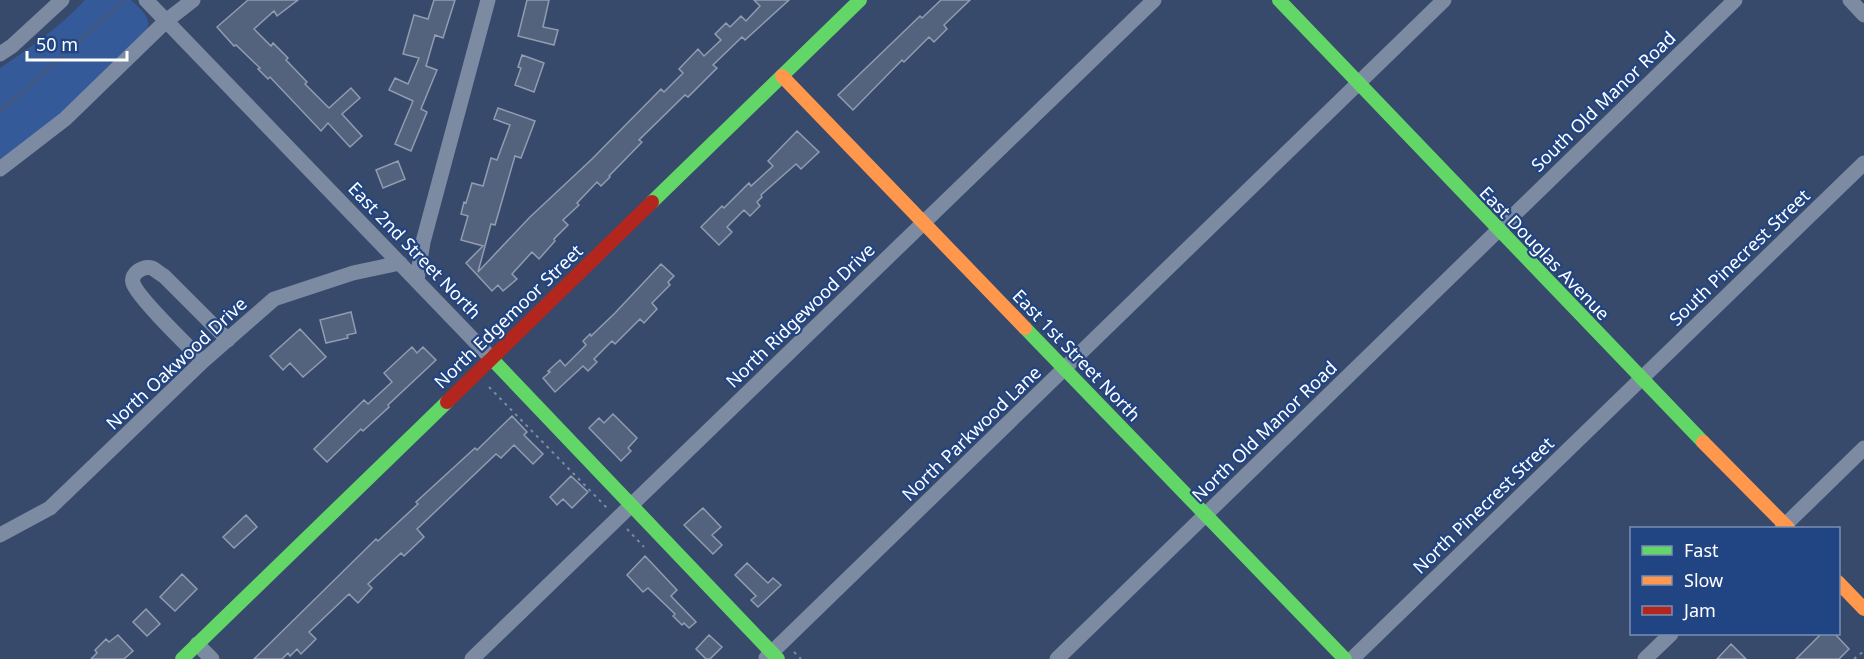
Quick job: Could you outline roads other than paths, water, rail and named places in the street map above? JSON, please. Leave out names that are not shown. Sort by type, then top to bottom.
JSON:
[{"type":"street","points":[[0,54],[12,46],[62,0]]},
{"type":"street","name":"East 2nd Street North","points":[[146,0],[417,280],[631,505],[771,657]]},
{"type":"street","points":[[0,170],[65,119],[162,16],[193,0]]},
{"type":"street","points":[[417,280],[423,242],[488,0]]},
{"type":"street","name":"North Edgemoor Street","points":[[182,659],[860,0]]},
{"type":"street","name":"North Ridgewood Drive","points":[[472,659],[1154,0]]},
{"type":"street","name":"East Douglas Avenue","points":[[1279,0],[1784,527]]},
{"type":"street","name":"North Parkwood Lane","points":[[771,657],[1444,0]]},
{"type":"street","name":"South Old Manor Road","points":[[1499,231],[1735,0]]},
{"type":"street","points":[[1850,0],[1864,15]]},
{"type":"street","name":"East 1st Street North","points":[[782,76],[1345,659]]},
{"type":"street","name":"South Pinecrest Street","points":[[1641,379],[1864,163]]},
{"type":"street","name":"North Old Manor Road","points":[[1057,659],[1499,231]]},
{"type":"street","name":"North Oakwood Drive","points":[[0,535],[50,508],[203,361],[274,299],[352,273],[400,263]]},
{"type":"street","points":[[203,361],[141,295],[133,282],[133,275],[139,270],[153,268],[164,276],[228,340]]},
{"type":"street","name":"North Pinecrest Street","points":[[1352,659],[1641,379]]},
{"type":"street","points":[[1786,527],[1864,448]]},
{"type":"street","points":[[1840,583],[1864,609]]},
{"type":"street","points":[[1645,659],[1669,635]]},
{"type":"street","points":[[197,644],[212,659]]},
{"type":"waterway","points":[[0,112],[125,0]]}]
